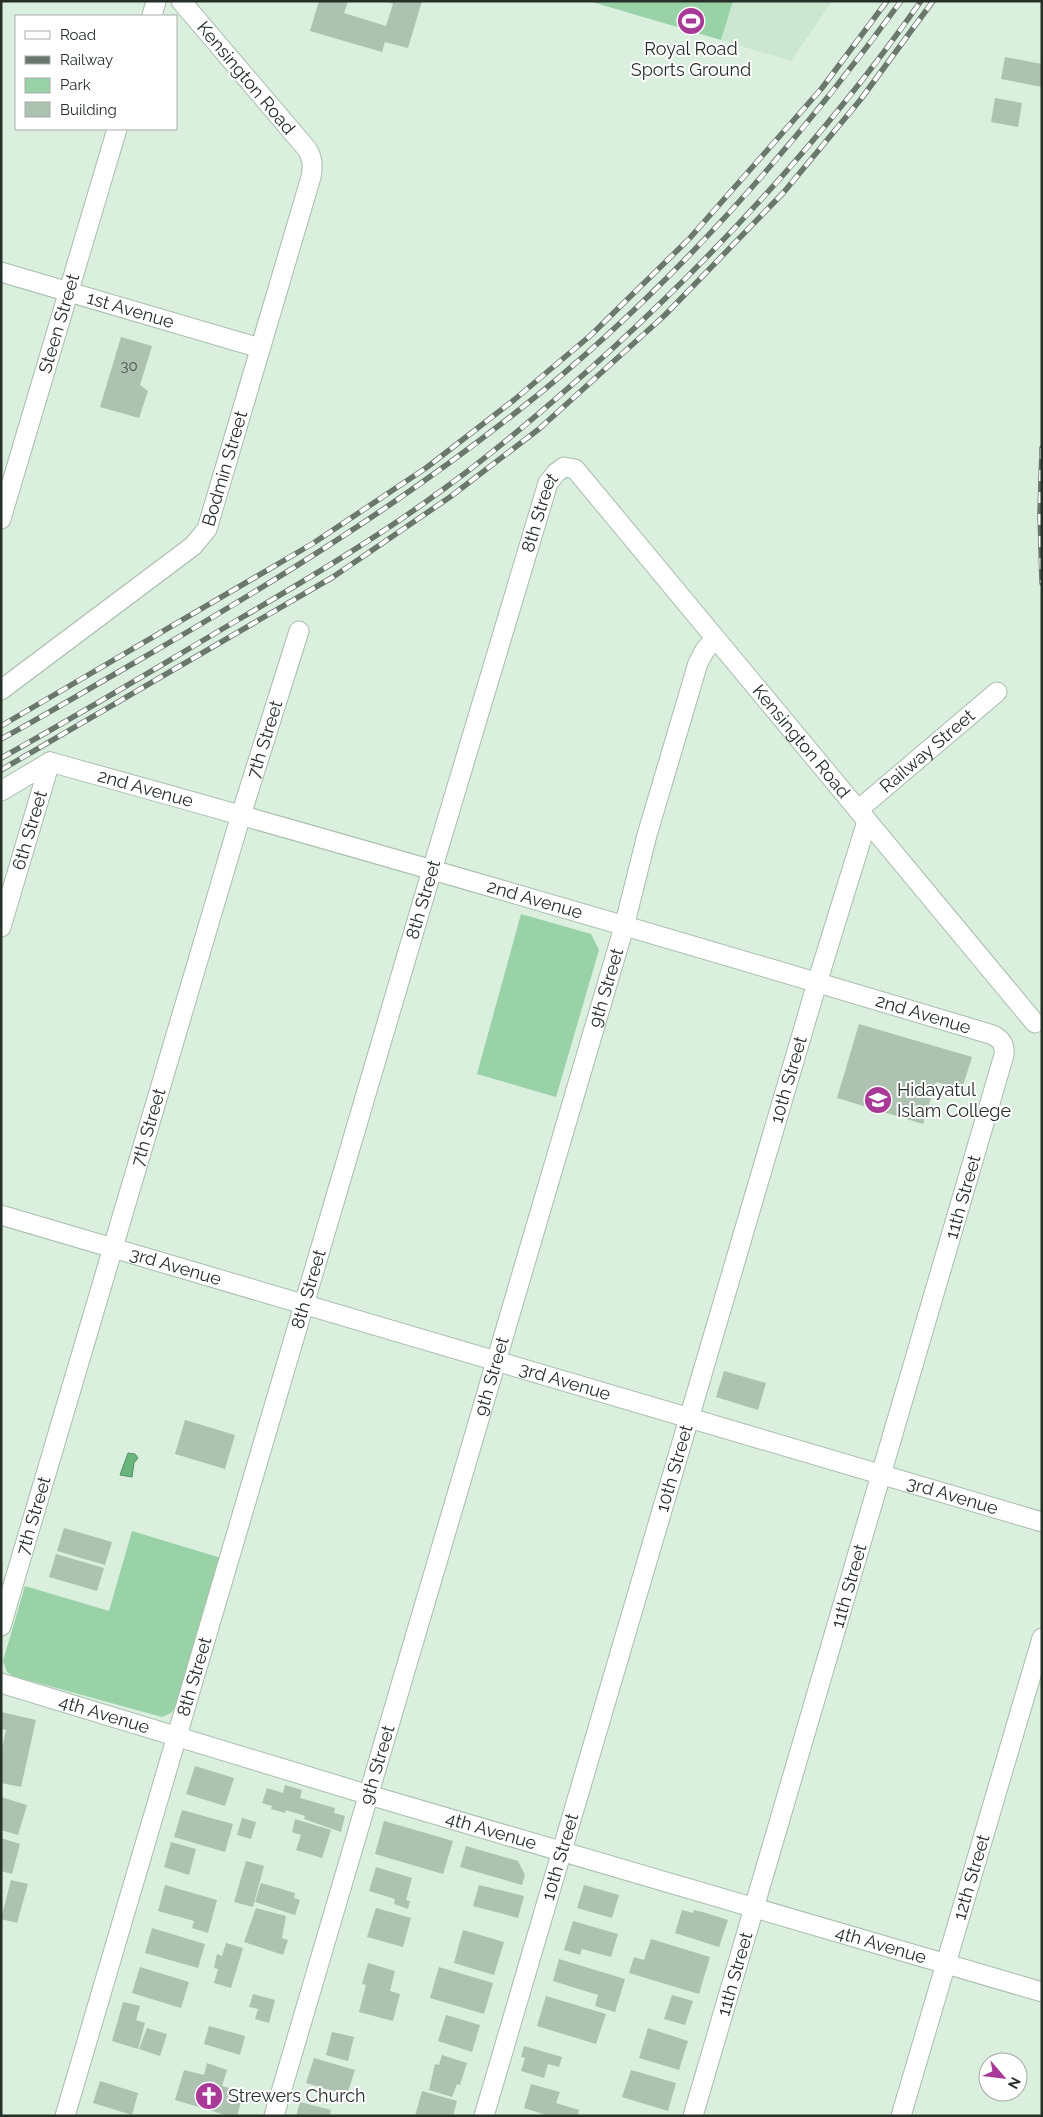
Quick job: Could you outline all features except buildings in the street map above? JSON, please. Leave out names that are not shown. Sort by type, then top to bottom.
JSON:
[{"type":"street","points":[[152,15],[156,1]]},
{"type":"street","name":"Kensington Road","points":[[181,1],[311,156]]},
{"type":"street","name":"Steen Street","points":[[1,520],[67,292],[117,130]]},
{"type":"street","name":"Bodmin Street","points":[[1,690],[201,539],[211,519],[311,177],[313,166],[311,156]]},
{"type":"street","name":"1st Avenue","points":[[1,272],[260,348]]},
{"type":"street","name":"Kensington Road","points":[[564,467],[575,470],[1035,1023]]},
{"type":"street","name":"8th Street","points":[[65,2116],[548,483],[564,467]]},
{"type":"street","name":"7th Street","points":[[1,1626],[241,815],[299,631]]},
{"type":"street","name":"9th Street","points":[[274,2116],[624,927],[647,835],[698,663],[704,650],[715,639]]},
{"type":"street","name":"Railway Street","points":[[862,815],[997,692]]},
{"type":"street","points":[[1,791],[50,762]]},
{"type":"street","name":"2nd Avenue","points":[[50,762],[432,870],[817,982],[993,1036],[1003,1043],[1005,1049],[1004,1056]]},
{"type":"street","name":"6th Street","points":[[1,927],[50,762]]},
{"type":"street","name":"10th Street","points":[[484,2116],[817,982],[862,815]]},
{"type":"street","name":"11th Street","points":[[693,2116],[1004,1056]]},
{"type":"street","name":"3rd Avenue","points":[[1,1215],[1042,1522]]},
{"type":"street","name":"12th Street","points":[[901,2116],[1042,1638]]},
{"type":"street","name":"4th Avenue","points":[[1,1683],[369,1795],[1042,1992]]},
{"type":"shaded area","points":[[733,1],[832,1],[791,61],[721,40]]},
{"type":"shaded area","points":[[128,1453],[135,1454],[138,1458],[134,1463],[132,1477],[120,1475]]},
{"type":"green space","name":"Royal Road Sports Ground","points":[[589,1],[733,1],[721,40]]},
{"type":"green space","points":[[521,914],[591,934],[599,950],[556,1097],[477,1074]]},
{"type":"green space","points":[[132,1531],[221,1558],[177,1705],[171,1713],[162,1717],[13,1676],[7,1672],[3,1661],[25,1586],[109,1611]]},
{"type":"railway","points":[[1,726],[312,544],[426,468],[514,400],[591,335],[689,239],[822,88],[887,1]]},
{"type":"railway","points":[[1,739],[184,634],[331,544],[427,479],[519,410],[573,366],[625,319],[724,219],[815,112],[901,1]]},
{"type":"railway","points":[[1,758],[345,556],[420,506],[510,438],[655,309],[737,226],[851,94],[921,1]]},
{"type":"railway","points":[[1,770],[333,577],[450,497],[539,429],[665,315],[784,192],[861,99],[933,1]]},
{"type":"railway","points":[[1042,448],[1040,513],[1042,583]]},
{"type":"place","name":"Royal Road Sports Ground","points":[[691,21]]},
{"type":"place","name":"Hidayatul Islam College","points":[[878,1100]]},
{"type":"place","name":"Strewers Church","points":[[209,2096]]}]
